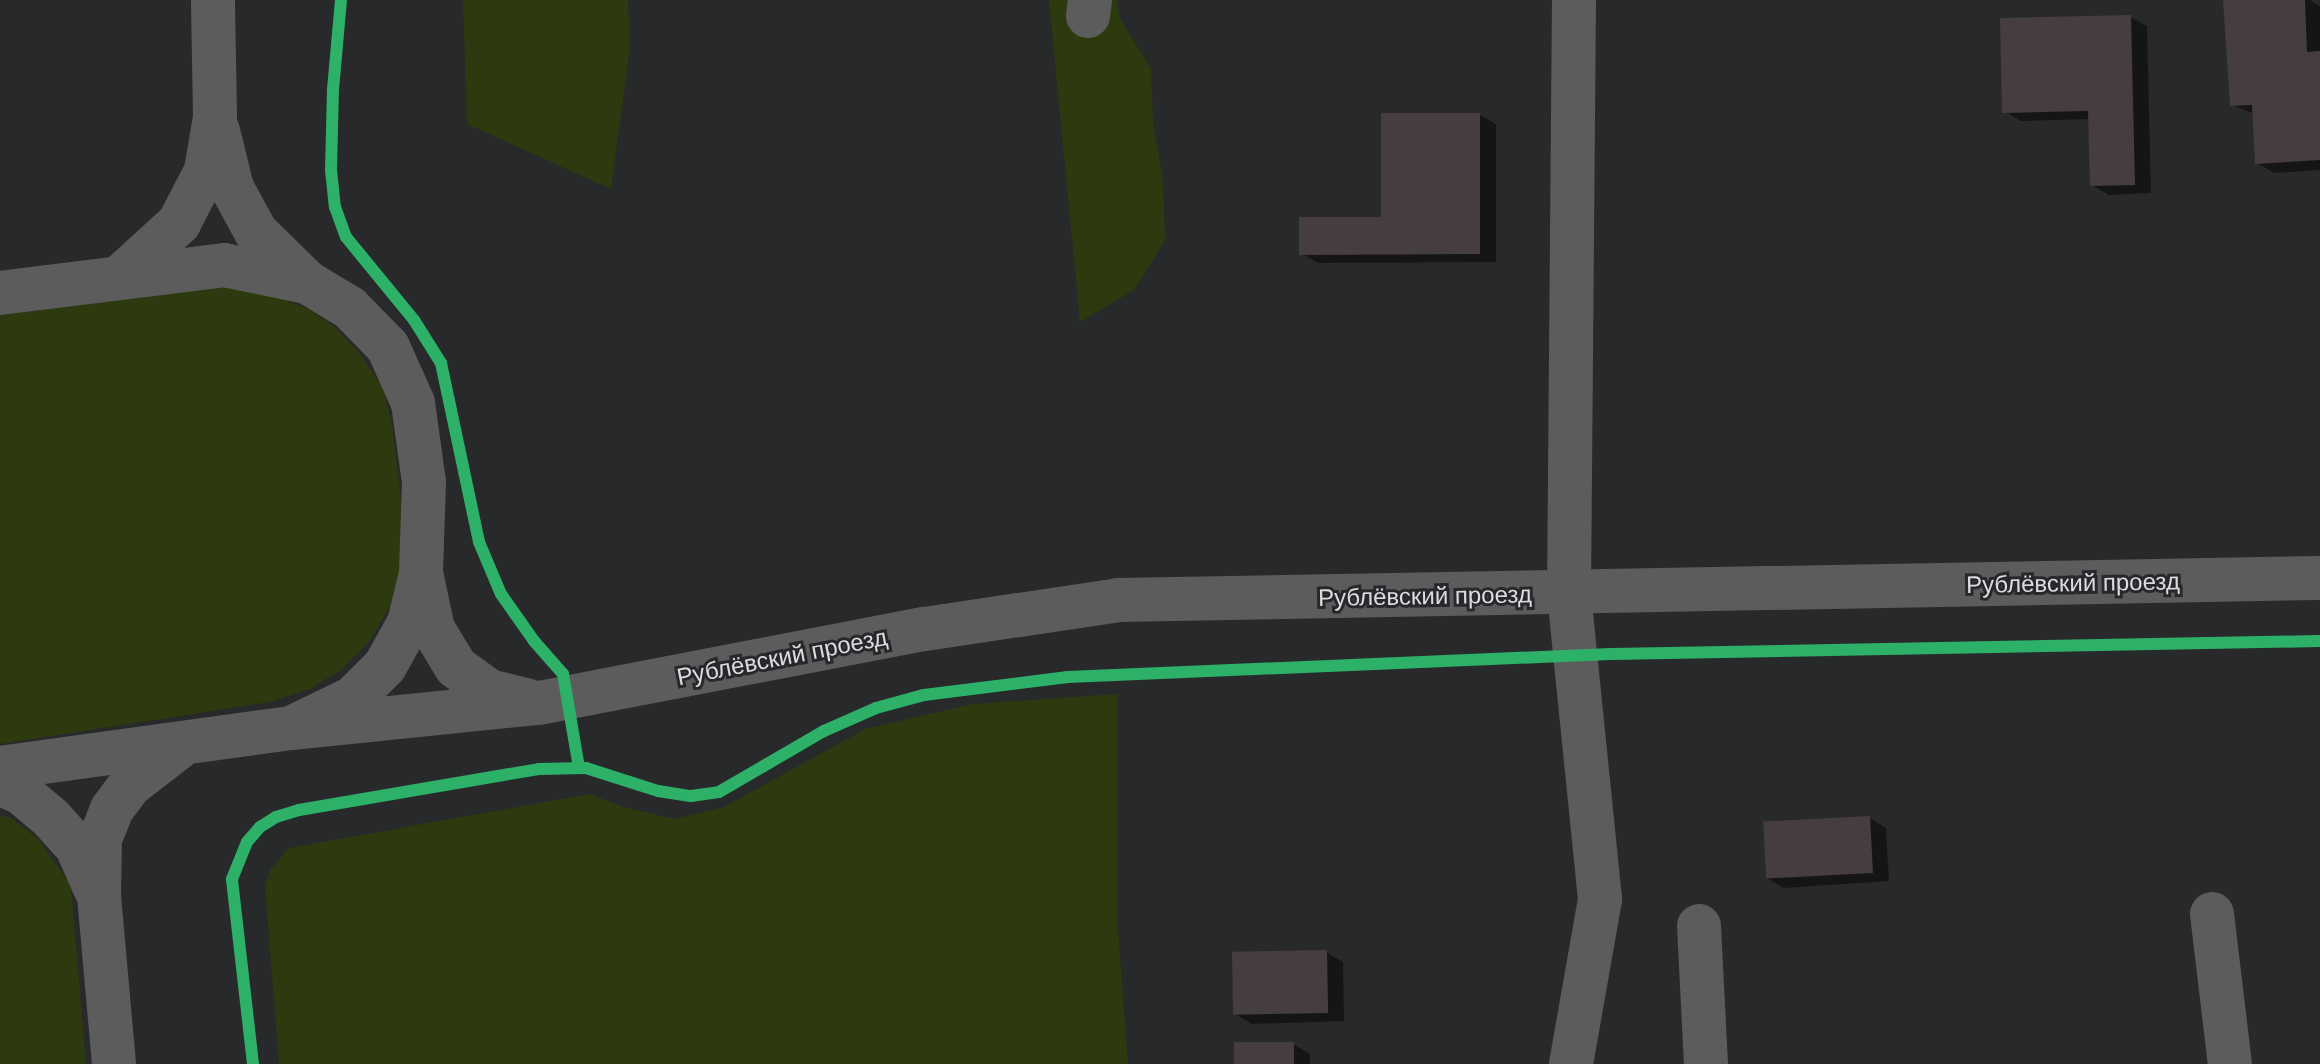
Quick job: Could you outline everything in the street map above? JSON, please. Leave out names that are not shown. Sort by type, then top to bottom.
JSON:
[{"type":"street","points":[[121,276],[179,223],[206,171],[215,117],[213,0]]},
{"type":"street","points":[[1571,1064],[1600,899],[1569,594],[1574,0]]},
{"type":"street","points":[[0,768],[291,728],[353,698],[385,666],[409,623],[421,574],[424,482],[413,403],[388,347],[350,308],[307,282],[256,232],[232,188],[215,117]]},
{"type":"street","points":[[0,293],[224,265],[307,282]]},
{"type":"street","points":[[421,574],[433,629],[456,667],[489,691],[539,703]]},
{"type":"street","name":"Рублёвский проезд","points":[[291,728],[539,703],[925,629],[1118,600],[2320,578]]},
{"type":"street","points":[[114,1064],[99,896],[100,839],[112,809],[130,785],[181,745]]},
{"type":"street","points":[[0,784],[20,792],[77,847],[99,896]]},
{"type":"street","points":[[2212,914],[2230,1064]]},
{"type":"street","points":[[1699,926],[1706,1064]]},
{"type":"green space","points":[[463,0],[628,0],[630,47],[611,189],[467,124]]},
{"type":"green space","points":[[1049,0],[1116,0],[1121,21],[1151,68],[1153,123],[1163,179],[1165,240],[1134,290],[1080,322]]},
{"type":"green space","points":[[222,284],[270,294],[308,309],[335,327],[360,354],[383,388],[392,425],[406,539],[402,569],[389,608],[369,642],[342,669],[310,689],[270,702],[0,744],[0,315]]},
{"type":"green space","points":[[1118,694],[1117,917],[1128,1064],[279,1064],[265,886],[270,870],[289,848],[590,794],[623,807],[675,819],[724,807],[865,729],[972,704]]},
{"type":"green space","points":[[0,816],[10,817],[38,839],[71,885],[86,1064],[0,1064]]},
{"type":"building","points":[[2223,0],[2305,0],[2307,52],[2320,51],[2320,160],[2255,164],[2252,105],[2230,106]]},
{"type":"building","points":[[2131,15],[2135,185],[2090,186],[2088,111],[2002,113],[2000,18]]},
{"type":"building","points":[[1381,113],[1480,113],[1480,254],[1299,255],[1299,217],[1381,217]]},
{"type":"building","points":[[1870,816],[1873,873],[1766,879],[1763,822]]},
{"type":"building","points":[[1327,950],[1328,1013],[1233,1015],[1232,952]]},
{"type":"building","points":[[1234,1042],[1294,1042],[1294,1064],[1234,1064]]},
{"type":"cycle path","points":[[341,0],[333,89],[331,170],[335,207],[346,237],[414,320],[441,363],[479,542],[501,594],[534,641],[563,674],[579,768]]},
{"type":"cycle path","points":[[253,1064],[232,879],[247,842],[260,827],[276,817],[299,810],[539,769],[586,768],[658,791],[691,796],[719,792],[824,731],[876,708],[924,695],[1068,677],[1611,654],[2320,641]]}]
